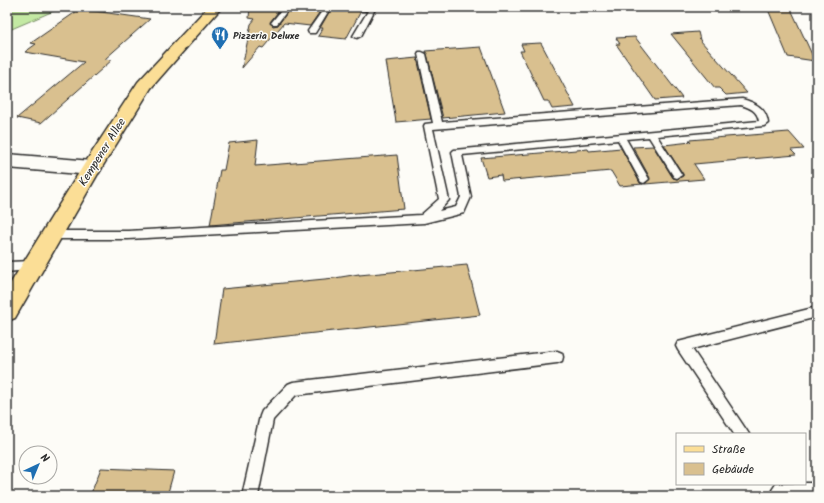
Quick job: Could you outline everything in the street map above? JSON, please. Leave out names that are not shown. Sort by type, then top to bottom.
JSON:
[{"type":"main road","name":"Kempener Allee","points":[[7,310],[92,168],[144,85],[215,7]]},
{"type":"street","points":[[7,160],[92,168]]},
{"type":"lane","points":[[275,23],[287,7]]},
{"type":"lane","points":[[312,31],[328,7]]},
{"type":"lane","points":[[356,7],[372,9],[357,36]]},
{"type":"lane","points":[[422,54],[438,125]]},
{"type":"lane","points":[[52,235],[128,235],[424,219],[460,210],[466,197],[457,152],[764,123],[763,115],[757,108],[742,102],[428,126],[444,200],[424,219]]},
{"type":"lane","points":[[651,134],[677,175]]},
{"type":"lane","points":[[620,136],[644,179]]},
{"type":"lane","points":[[7,267],[34,266]]},
{"type":"lane","points":[[741,433],[682,346],[817,312]]},
{"type":"lane","points":[[250,496],[267,416],[293,389],[557,357]]},
{"type":"lane","points":[[780,490],[817,491]]},
{"type":"green space","points":[[7,7],[63,7],[7,31]]},
{"type":"building","points":[[250,7],[282,7],[270,22],[273,26],[278,25],[291,7],[323,7],[310,26],[284,23],[263,48],[260,47],[242,68],[251,24],[255,19],[249,18]]},
{"type":"building","points":[[332,7],[361,11],[346,39],[318,36],[323,28],[320,28]]},
{"type":"building","points":[[767,7],[790,7],[815,61],[788,57]]},
{"type":"building","points":[[80,9],[150,19],[105,59],[112,60],[41,123],[17,118],[84,62],[25,52],[36,44],[31,43]]},
{"type":"building","points":[[698,32],[700,40],[747,93],[726,95],[719,88],[715,88],[671,34]]},
{"type":"building","points":[[635,37],[682,98],[655,100],[616,44],[620,44],[616,38]]},
{"type":"building","points":[[541,43],[575,107],[552,109],[548,101],[544,101],[520,51],[524,51],[521,44]]},
{"type":"building","points":[[481,47],[505,112],[443,118],[425,51]]},
{"type":"building","points":[[417,58],[431,119],[396,122],[386,61]]},
{"type":"building","points":[[789,132],[804,149],[791,150],[796,155],[694,164],[704,179],[645,184],[650,178],[633,147],[653,146],[673,178],[677,179],[683,176],[683,174],[664,145],[691,142],[689,140]]},
{"type":"building","points":[[258,140],[255,166],[397,155],[404,209],[210,225],[220,170],[224,170],[229,143]]},
{"type":"building","points":[[621,148],[640,183],[643,184],[620,186],[611,171],[502,181],[501,175],[487,177],[481,158],[588,149],[589,151]]},
{"type":"building","points":[[467,265],[480,315],[214,344],[222,289],[335,278],[359,274]]},
{"type":"building","points":[[101,468],[174,471],[167,496],[90,496]]},
{"type":"place","name":"Pizzeria Deluxe","points":[[220,50]]}]
